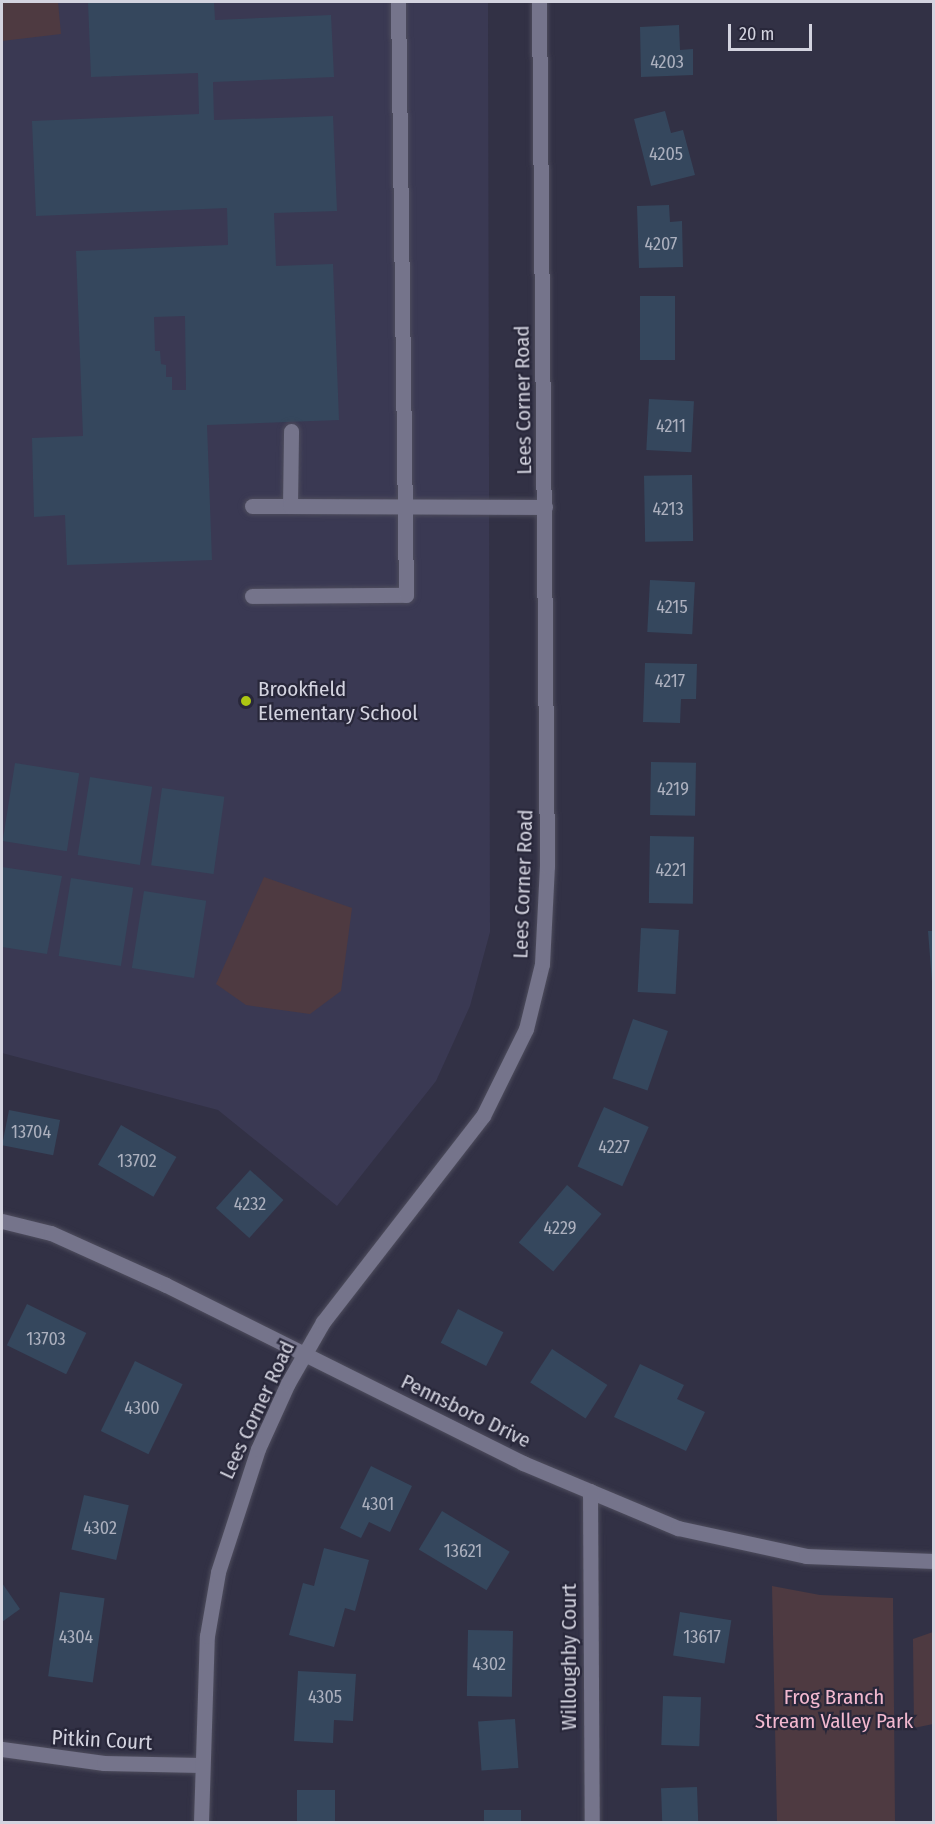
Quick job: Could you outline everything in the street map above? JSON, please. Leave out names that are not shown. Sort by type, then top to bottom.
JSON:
[{"type":"street","points":[[252,596],[406,595],[398,2]]},
{"type":"street","name":"Lees Corner Road","points":[[201,1822],[206,1647],[218,1572],[258,1449],[304,1355],[349,1287],[483,1116],[513,1059],[536,997],[546,932],[547,866],[539,2]]},
{"type":"street","points":[[290,506],[291,431]]},
{"type":"street","points":[[252,506],[545,507]]},
{"type":"street","name":"Pennsboro Drive","points":[[2,1221],[51,1233],[590,1491],[678,1528],[742,1545],[827,1557],[933,1561]]},
{"type":"street","name":"Willoughby Court","points":[[590,1491],[592,1822]]},
{"type":"street","name":"Pitkin Court","points":[[2,1749],[104,1763],[201,1765]]},
{"type":"shaded area","name":"Brookfield Elementary School","points":[[2,2],[488,2],[490,932],[470,1006],[436,1081],[337,1206],[218,1110],[2,1053]]},
{"type":"green space","points":[[2,2],[58,2],[61,34],[2,41]]},
{"type":"green space","points":[[264,877],[352,908],[341,991],[310,1014],[246,1005],[216,984]]},
{"type":"green space","name":"Frog Branch Stream Valley Park","points":[[772,1586],[820,1595],[893,1598],[895,1822],[777,1822]]},
{"type":"green space","points":[[933,1632],[933,1724],[914,1728],[913,1639]]},
{"type":"building","points":[[88,2],[214,2],[215,20],[331,15],[334,77],[213,82],[214,120],[333,116],[337,211],[274,213],[276,266],[333,264],[339,420],[207,425],[212,560],[67,565],[65,515],[34,517],[32,438],[83,436],[76,251],[228,245],[227,208],[36,216],[32,121],[199,114],[198,73],[91,77]],"holes":[[[185,316],[186,390],[172,390],[172,377],[166,377],[166,365],[161,364],[160,351],[155,351],[154,317]]]},
{"type":"building","points":[[679,25],[680,50],[693,49],[693,75],[641,77],[640,27]]},
{"type":"building","points":[[665,111],[671,133],[683,130],[695,175],[651,186],[634,119]]},
{"type":"building","points":[[669,205],[670,222],[682,221],[683,267],[639,268],[637,206]]},
{"type":"building","points":[[640,296],[675,296],[675,360],[640,360]]},
{"type":"building","points":[[649,399],[694,401],[691,452],[646,450]]},
{"type":"building","points":[[692,475],[693,541],[645,542],[644,476]]},
{"type":"building","points":[[650,580],[695,582],[692,634],[647,632]]},
{"type":"building","points":[[645,663],[697,664],[696,699],[681,699],[680,723],[643,722]]},
{"type":"building","points":[[651,762],[696,763],[695,816],[650,815]]},
{"type":"building","points":[[15,763],[79,773],[67,851],[3,841]]},
{"type":"building","points":[[90,777],[152,787],[140,865],[78,855]]},
{"type":"building","points":[[162,788],[224,797],[214,874],[151,865]]},
{"type":"building","points":[[650,836],[694,837],[693,904],[649,903]]},
{"type":"building","points":[[2,867],[62,876],[47,954],[2,947]]},
{"type":"building","points":[[71,878],[133,888],[121,966],[59,956]]},
{"type":"building","points":[[144,891],[206,901],[194,978],[132,968]]},
{"type":"building","points":[[641,928],[679,930],[676,994],[638,992]]},
{"type":"building","points":[[928,931],[934,931],[934,982],[932,982]]},
{"type":"building","points":[[633,1019],[668,1031],[647,1091],[612,1079]]},
{"type":"building","points":[[604,1107],[649,1127],[622,1186],[578,1166]]},
{"type":"building","points":[[9,1110],[60,1120],[53,1155],[2,1145]]},
{"type":"building","points":[[121,1125],[176,1157],[153,1197],[98,1165]]},
{"type":"building","points":[[250,1170],[283,1200],[249,1238],[216,1208]]},
{"type":"building","points":[[567,1185],[601,1214],[553,1271],[519,1242]]},
{"type":"building","points":[[27,1304],[86,1333],[66,1374],[7,1345]]},
{"type":"building","points":[[458,1309],[503,1332],[486,1366],[441,1343]]},
{"type":"building","points":[[552,1349],[607,1385],[586,1418],[530,1383]]},
{"type":"building","points":[[135,1361],[183,1384],[148,1454],[101,1431]]},
{"type":"building","points":[[640,1364],[684,1385],[677,1399],[705,1412],[686,1451],[614,1417]]},
{"type":"building","points":[[371,1466],[412,1486],[390,1532],[369,1522],[361,1538],[340,1528]]},
{"type":"building","points":[[84,1495],[129,1505],[116,1560],[71,1550]]},
{"type":"building","points":[[442,1511],[510,1552],[487,1590],[419,1550]]},
{"type":"building","points":[[324,1548],[369,1560],[355,1611],[345,1608],[334,1647],[289,1635],[303,1583],[314,1586]]},
{"type":"building","points":[[2,1583],[20,1609],[2,1622]]},
{"type":"building","points":[[60,1592],[105,1598],[93,1682],[48,1676]]},
{"type":"building","points":[[680,1612],[731,1620],[724,1664],[673,1655]]},
{"type":"building","points":[[468,1630],[513,1631],[512,1697],[467,1696]]},
{"type":"building","points":[[298,1671],[356,1674],[353,1721],[334,1720],[333,1743],[294,1741]]},
{"type":"building","points":[[663,1696],[701,1697],[699,1746],[661,1745]]},
{"type":"building","points":[[515,1719],[518,1768],[482,1770],[478,1722]]},
{"type":"building","points":[[697,1787],[698,1822],[662,1822],[661,1788]]},
{"type":"building","points":[[297,1790],[335,1790],[335,1822],[297,1822]]},
{"type":"building","points":[[484,1810],[521,1810],[521,1822],[484,1822]]},
{"type":"place","name":"Brookfield Elementary School","points":[[246,701]]}]
